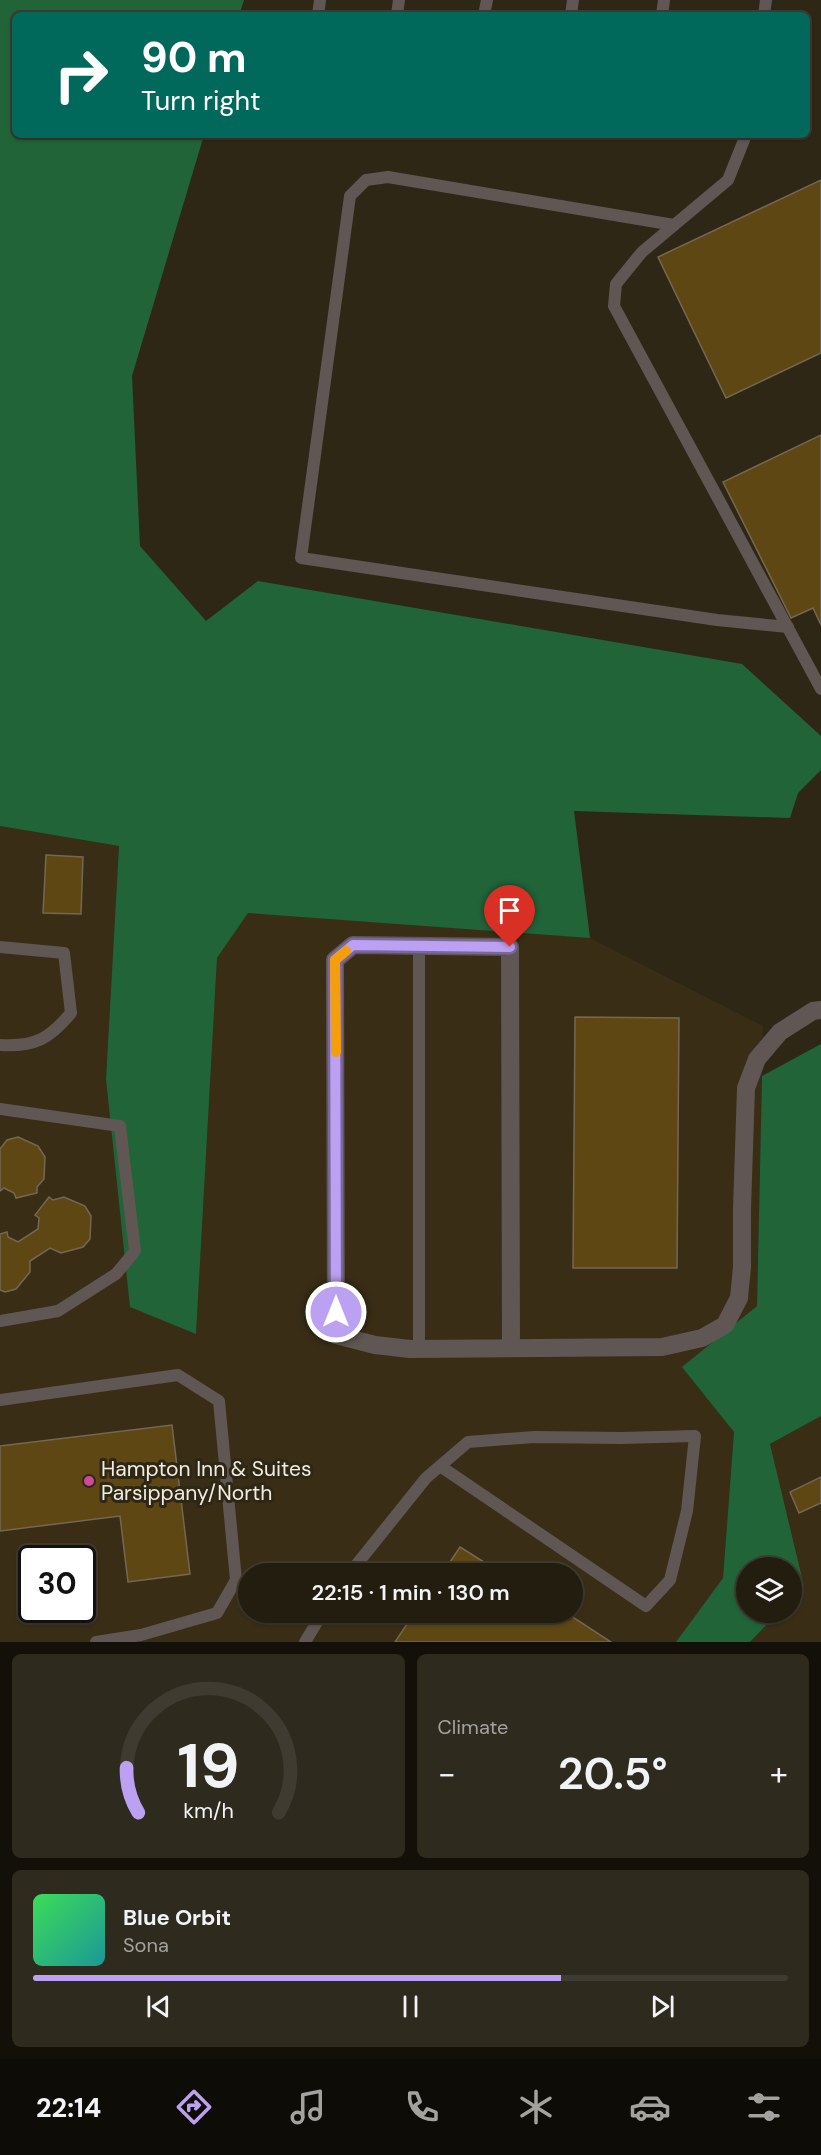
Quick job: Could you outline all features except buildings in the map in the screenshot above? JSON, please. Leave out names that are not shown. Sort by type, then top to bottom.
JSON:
[{"type":"street","points":[[512,1348],[510,947],[353,945],[335,960],[336,1335],[375,1345],[419,1349],[662,1347],[702,1338],[725,1325],[739,1298],[742,1267],[746,1088],[757,1059],[780,1032],[813,1011],[821,1010]]},
{"type":"lane","points":[[745,138],[728,180],[642,252],[616,284],[614,306],[821,689]]},
{"type":"lane","points":[[674,225],[388,177],[366,180],[350,196],[301,558],[717,620],[788,627]]},
{"type":"lane","points":[[419,946],[419,1349]]},
{"type":"lane","points":[[0,947],[64,953],[71,1012],[53,1034],[21,1046],[0,1045]]},
{"type":"lane","points":[[0,1109],[120,1126],[135,1251],[116,1274],[58,1311],[0,1321]]},
{"type":"lane","points":[[0,1400],[178,1375],[219,1401],[236,1580],[217,1613],[141,1635],[96,1642]]},
{"type":"lane","points":[[358,1563],[426,1478],[440,1466],[468,1442],[534,1437],[695,1436],[687,1511],[670,1580],[646,1606],[440,1466]]},
{"type":"lane","points":[[305,1642],[316,1623]]},
{"type":"shaded area","points":[[323,803],[763,1026],[757,1306],[683,1367],[734,1432],[723,1578],[676,1642],[0,1642],[0,826],[119,846],[106,1079],[196,1334],[217,958]]},
{"type":"shaded area","points":[[821,1416],[821,1642],[750,1642],[768,1623],[802,1623],[802,1588],[804,1586],[802,1557],[797,1557],[770,1444]]},
{"type":"green space","points":[[0,0],[244,0],[240,12],[12,12],[12,138],[203,138],[132,376],[140,546],[206,621],[258,581],[742,664],[821,736],[821,770],[798,793],[790,818],[574,811],[590,938],[248,913],[217,958],[196,1334],[130,1307],[106,1079],[119,846],[0,826]]},
{"type":"green space","points":[[821,1044],[821,1416],[770,1444],[797,1557],[736,1557],[736,1623],[768,1623],[750,1642],[676,1642],[723,1578],[734,1432],[682,1367],[757,1306],[762,1076]]},
{"type":"slow traffic","points":[[336,1052],[335,960],[346,951]]},
{"type":"place","name":"Hampton Inn & Suites Parsippany/North","points":[[89,1481]]},
{"type":"route","points":[[336,1312],[335,960],[353,945],[510,947]]}]
